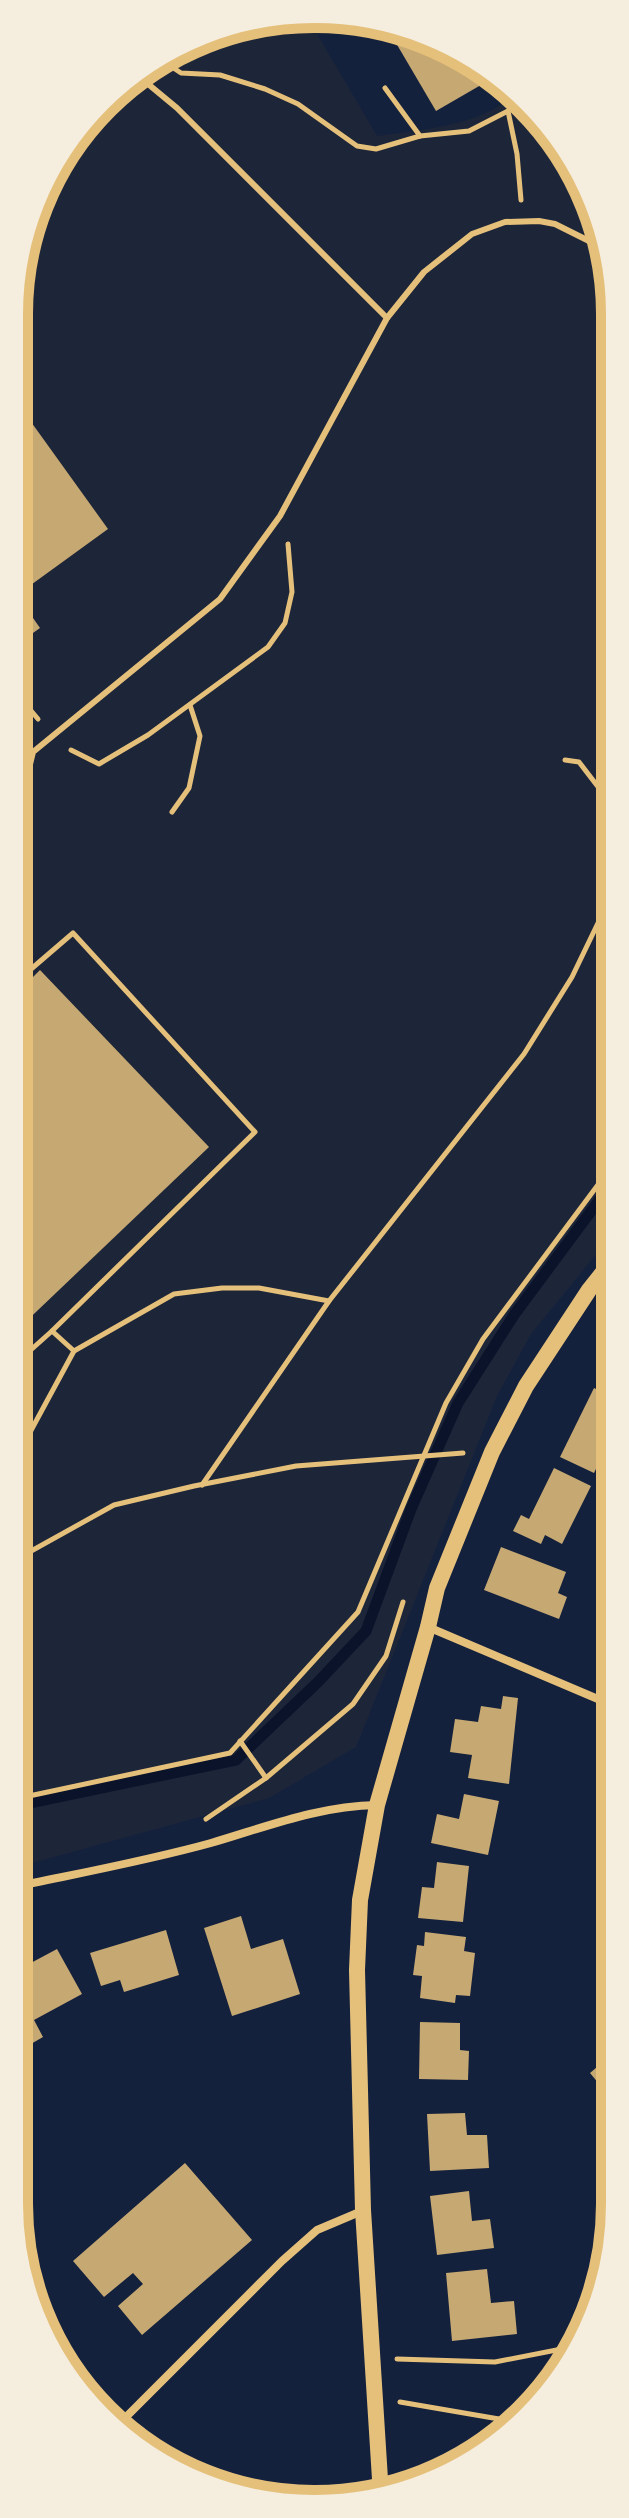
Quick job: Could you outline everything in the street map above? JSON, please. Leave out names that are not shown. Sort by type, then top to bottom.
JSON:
[{"type":"main road","points":[[380,2482],[363,2210],[357,1970],[360,1900],[377,1805],[437,1588],[492,1452],[526,1386],[601,1275]]},
{"type":"street","points":[[428,1627],[601,1700]]},
{"type":"street","points":[[28,1884],[151,1858],[303,1815],[377,1805]]},
{"type":"street","points":[[125,2418],[317,2230],[363,2210]]},
{"type":"lane","points":[[146,82],[177,108],[387,318]]},
{"type":"lane","points":[[28,773],[33,752],[220,599],[280,516],[387,318],[424,272],[454,246],[490,226],[523,221],[555,224],[591,242]]},
{"type":"path","points":[[171,66],[181,73],[220,75],[265,89],[298,104],[357,146],[376,149],[420,136],[469,131],[512,107]]},
{"type":"path","points":[[385,88],[420,136]]},
{"type":"path","points":[[508,111],[517,154],[523,221]]},
{"type":"path","points":[[28,707],[51,736],[99,764],[148,735],[268,647],[285,623],[292,592],[289,547],[280,516]]},
{"type":"path","points":[[172,812],[189,788],[200,736],[190,705]]},
{"type":"path","points":[[565,760],[579,762],[601,791]]},
{"type":"path","points":[[202,1485],[329,1301],[524,1054],[572,977],[601,917]]},
{"type":"path","points":[[28,972],[73,933],[255,1132],[28,1352]]},
{"type":"path","points":[[28,1796],[230,1753],[358,1612],[446,1403],[483,1339],[601,1181]]},
{"type":"path","points":[[28,1436],[74,1351],[174,1294],[222,1288],[259,1288],[329,1301]]},
{"type":"path","points":[[52,1331],[74,1351]]},
{"type":"path","points":[[28,1553],[114,1505],[296,1466],[447,1454]]},
{"type":"path","points":[[195,1827],[266,1778],[353,1704],[386,1656],[403,1600],[437,1588]]},
{"type":"path","points":[[240,1741],[266,1778]]},
{"type":"path","points":[[396,2359],[495,2362],[562,2349]]},
{"type":"path","points":[[397,2401],[502,2420]]},
{"type":"shaded area","points":[[314,28],[377,136],[450,125],[484,114],[505,101],[542,140],[563,171],[591,240],[599,277],[601,314],[601,1248],[531,1334],[497,1396],[356,1747],[269,1798],[28,1864],[28,314],[30,277],[50,205],[76,155],[112,112],[155,76],[205,50],[277,30]]},
{"type":"building","points":[[394,39],[458,66],[484,83],[436,111]]},
{"type":"building","points":[[28,418],[108,529],[28,587]]},
{"type":"building","points":[[28,611],[40,628],[28,636]]},
{"type":"building","points":[[40,970],[209,1147],[28,1320],[28,982]]},
{"type":"building","points":[[594,1388],[601,1392],[601,1458],[594,1473],[560,1457]]},
{"type":"building","points":[[554,1468],[591,1486],[562,1544],[545,1535],[541,1544],[513,1531],[521,1515],[529,1519]]},
{"type":"building","points":[[501,1547],[566,1572],[558,1593],[567,1597],[559,1619],[484,1590]]},
{"type":"building","points":[[503,1696],[518,1698],[509,1784],[468,1778],[472,1755],[450,1752],[455,1719],[478,1722],[481,1706],[501,1709]]},
{"type":"building","points":[[464,1794],[499,1801],[488,1855],[431,1843],[437,1814],[459,1819]]},
{"type":"building","points":[[437,1862],[469,1866],[463,1922],[418,1918],[422,1887],[434,1888]]},
{"type":"building","points":[[241,1916],[251,1949],[283,1939],[300,1994],[232,2016],[204,1928]]},
{"type":"building","points":[[166,1930],[179,1975],[124,1992],[120,1980],[101,1986],[90,1953]]},
{"type":"building","points":[[425,1932],[466,1937],[464,1951],[475,1953],[470,1996],[456,1995],[455,2003],[420,1998],[422,1976],[413,1975],[417,1945],[424,1946]]},
{"type":"building","points":[[57,1949],[82,1994],[34,2020],[43,2037],[28,2046],[28,1965]]},
{"type":"building","points":[[420,2022],[460,2023],[460,2050],[469,2051],[468,2080],[419,2079]]},
{"type":"building","points":[[601,2064],[601,2086],[590,2073]]},
{"type":"building","points":[[465,2113],[467,2135],[487,2135],[489,2168],[430,2171],[427,2114]]},
{"type":"building","points":[[600,2144],[601,2144],[601,2198],[596,2198]]},
{"type":"building","points":[[185,2163],[252,2240],[142,2335],[118,2306],[143,2284],[133,2273],[104,2297],[73,2261]]},
{"type":"building","points":[[469,2191],[472,2221],[490,2219],[494,2248],[437,2255],[430,2196]]},
{"type":"building","points":[[487,2269],[491,2303],[514,2301],[517,2334],[452,2341],[446,2273]]},
{"type":"waterway","points":[[28,1803],[236,1760],[318,1682],[366,1631],[411,1509],[458,1403],[514,1315],[601,1198]]}]
